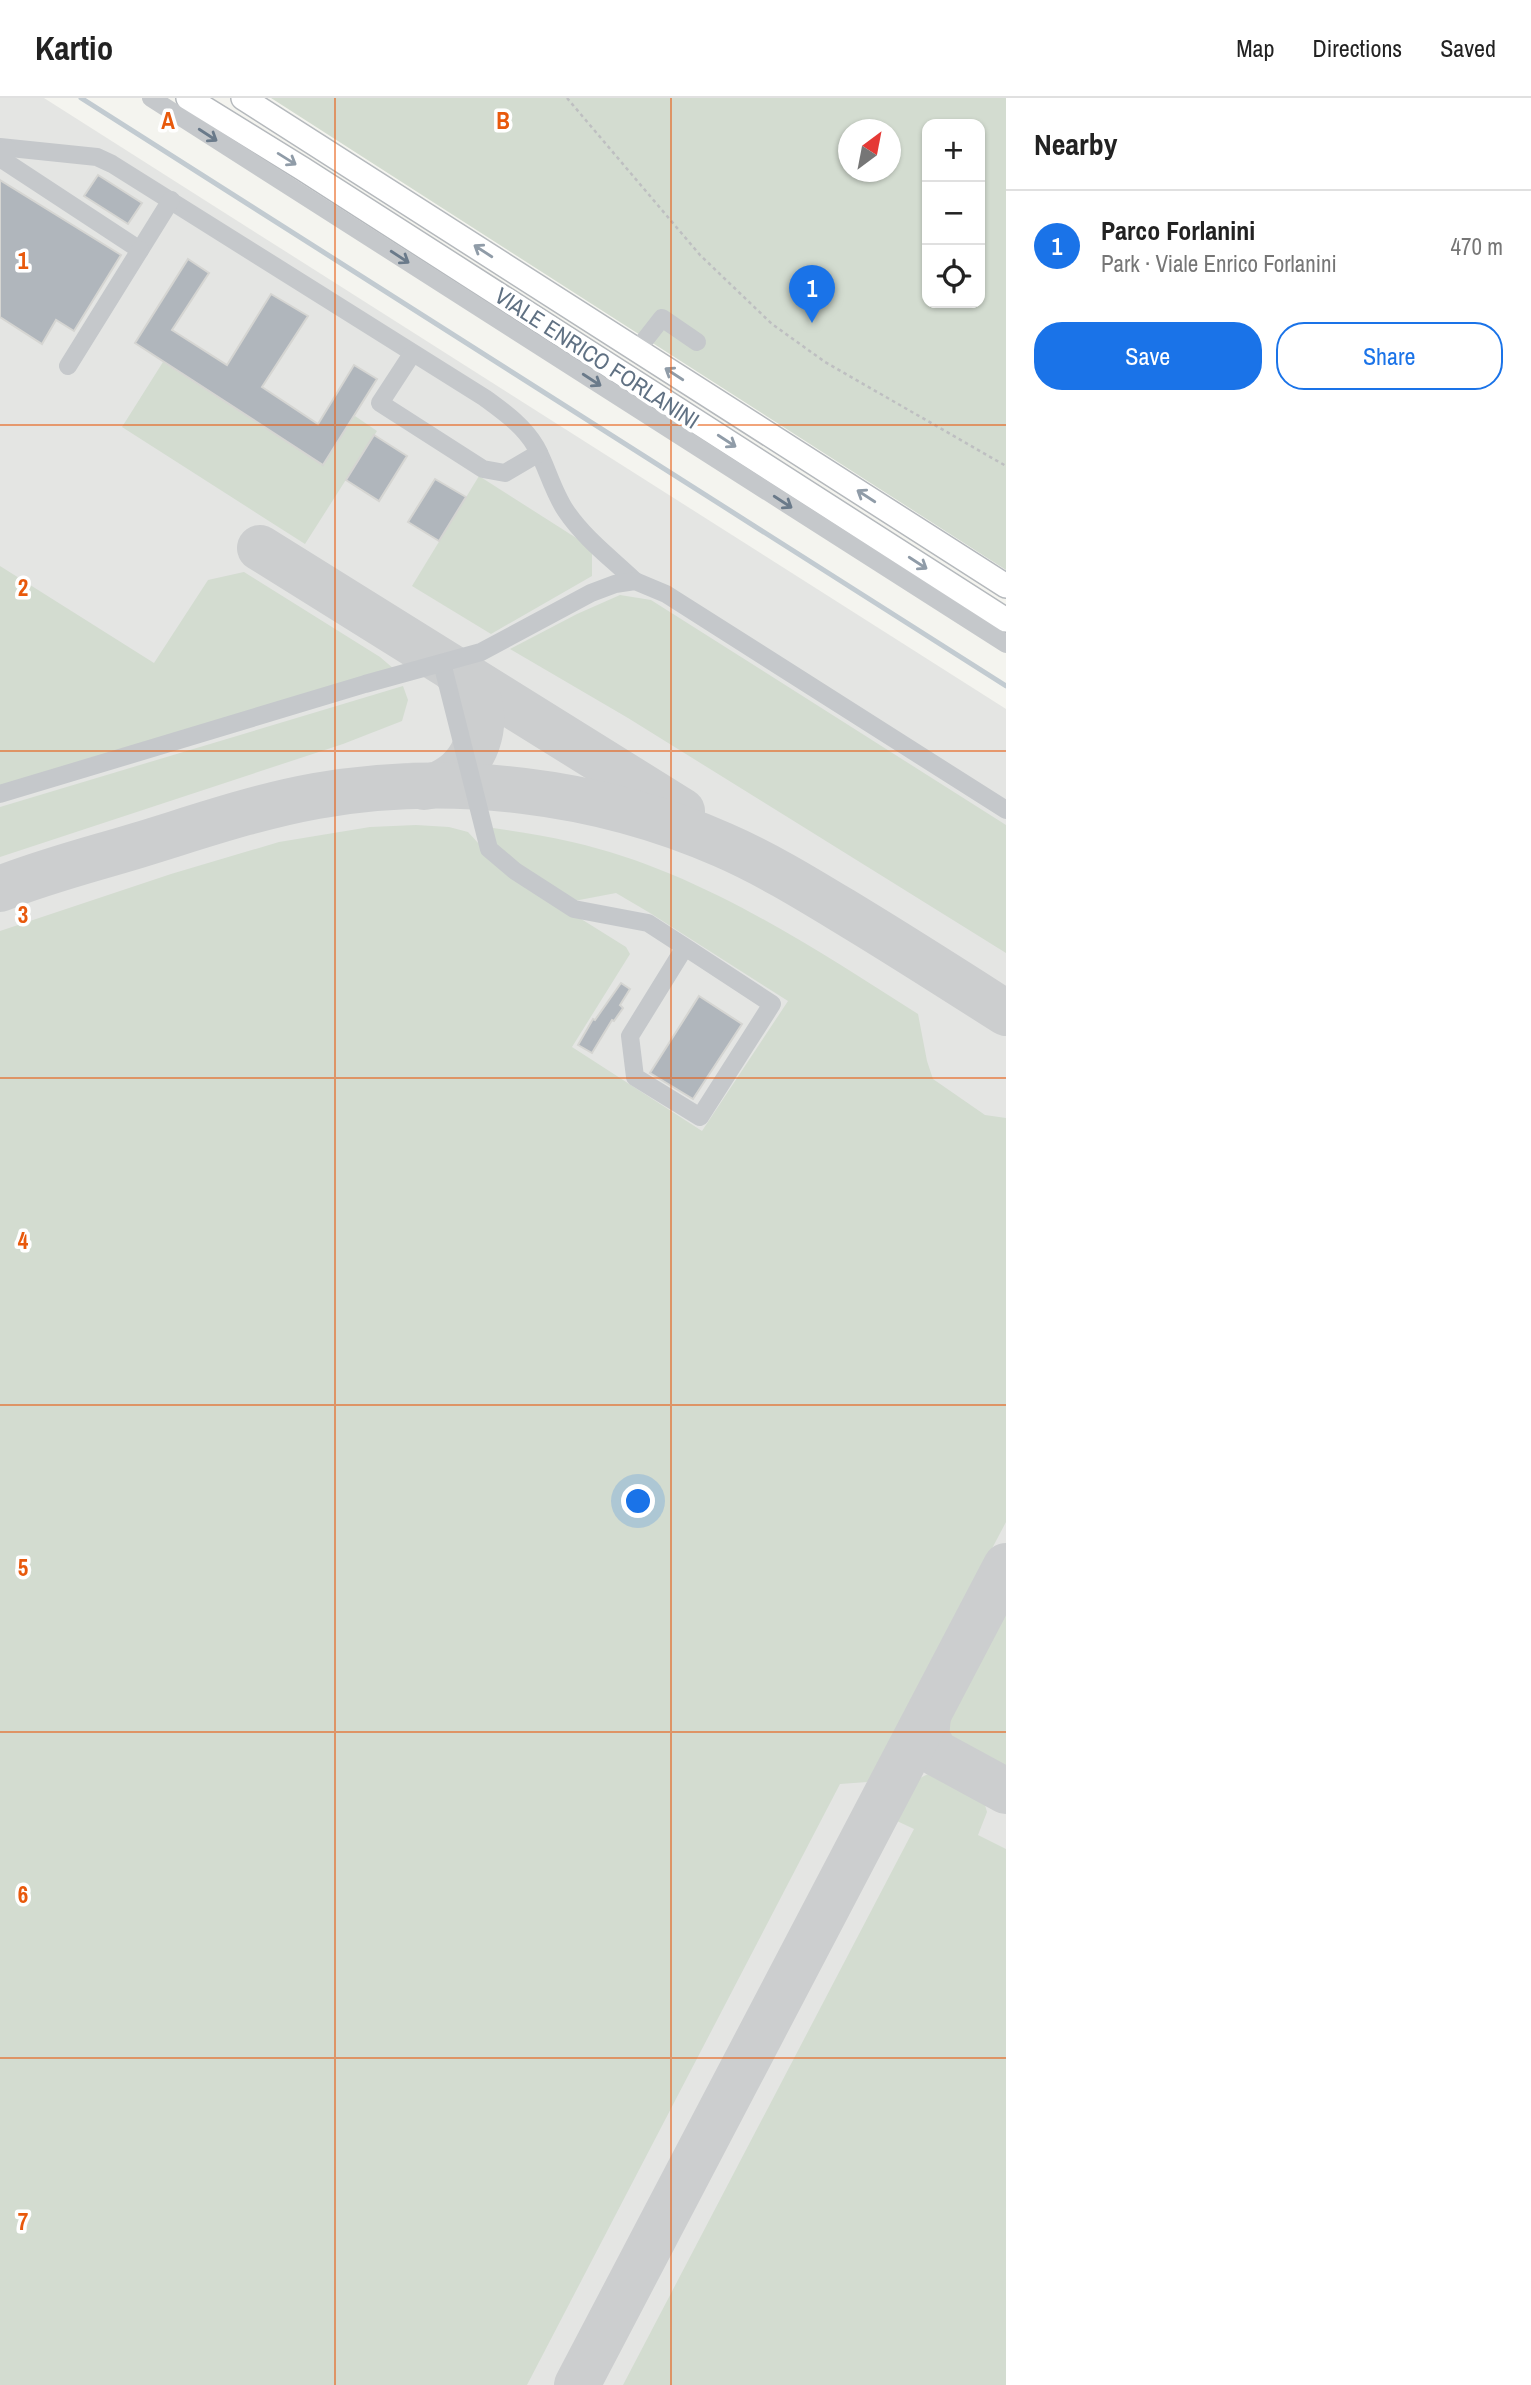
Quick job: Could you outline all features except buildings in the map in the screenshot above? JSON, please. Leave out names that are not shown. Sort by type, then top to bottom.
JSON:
[{"type":"main road","name":"VIALE ENRICO FORLANINI","points":[[188,98],[1006,620]]},
{"type":"main road","name":"VIALE ENRICO FORLANINI","points":[[243,98],[1006,586]]},
{"type":"lane","points":[[150,98],[1006,644]]},
{"type":"lane","points":[[140,250],[6,162],[4,148],[97,157],[124,170],[510,416],[527,434],[566,511],[592,541],[635,581],[666,594],[1006,810]]},
{"type":"lane","points":[[68,366],[171,200]]},
{"type":"lane","points":[[637,350],[662,318],[697,342]]},
{"type":"lane","points":[[412,354],[380,403],[483,469],[505,473],[538,453]]},
{"type":"lane","points":[[0,794],[365,684],[481,652],[591,593],[615,584],[635,581]]},
{"type":"lane","points":[[442,663],[489,849],[515,871],[574,909],[648,923],[685,947],[772,1004],[699,1117],[635,1077],[630,1036],[685,947]]},
{"type":"path","points":[[567,98],[701,255],[772,324],[825,362],[1006,466]]},
{"type":"shaded area","points":[[0,98],[44,98],[1006,709],[1006,2385],[0,2385]]},
{"type":"shaded area","points":[[271,98],[1006,98],[1006,570]]},
{"type":"shaded area","points":[[163,362],[322,465],[355,416],[377,431],[305,544],[122,427]]},
{"type":"shaded area","points":[[479,476],[592,548],[592,576],[491,634],[412,586]]},
{"type":"shaded area","points":[[0,566],[154,663],[208,580],[244,572],[380,657],[394,669],[0,788]]},
{"type":"shaded area","points":[[620,595],[651,600],[1006,825],[1006,953],[628,718],[510,649]]},
{"type":"shaded area","points":[[403,686],[408,700],[402,721],[343,744],[0,857],[0,807]]},
{"type":"shaded area","points":[[370,827],[449,827],[468,832],[503,870],[626,947],[630,954],[572,1047],[702,1131],[788,1001],[616,893],[574,901],[505,856],[494,841],[493,828],[572,842],[664,871],[752,913],[918,1014],[933,1079],[985,1115],[1006,1118],[1006,1522],[872,1776],[867,1782],[840,1784],[527,2385],[0,2385],[0,931],[171,874],[279,842]]},
{"type":"shaded area","points":[[1006,1605],[1006,1767],[950,1736],[944,1725]]},
{"type":"shaded area","points":[[930,1773],[985,1805],[987,1812],[978,1835],[1006,1849],[1006,2385],[623,2385],[914,1829],[897,1821],[918,1779]]},
{"type":"waterway","points":[[81,98],[1006,686]]},
{"type":"taxiway","points":[[260,548],[682,811]]},
{"type":"taxiway","points":[[424,787],[441,783],[463,766],[471,755],[481,729],[479,701],[473,688],[457,673]]},
{"type":"taxiway","points":[[0,889],[227,818],[316,796],[419,786],[471,786],[523,791],[626,811],[723,845],[823,898],[1006,1013]]},
{"type":"taxiway","points":[[577,2385],[1006,1566]]},
{"type":"taxiway","points":[[928,1716],[926,1737],[936,1753],[1006,1791]]},
{"type":"place","name":"Parco Forlanini","points":[[812,323]]}]
